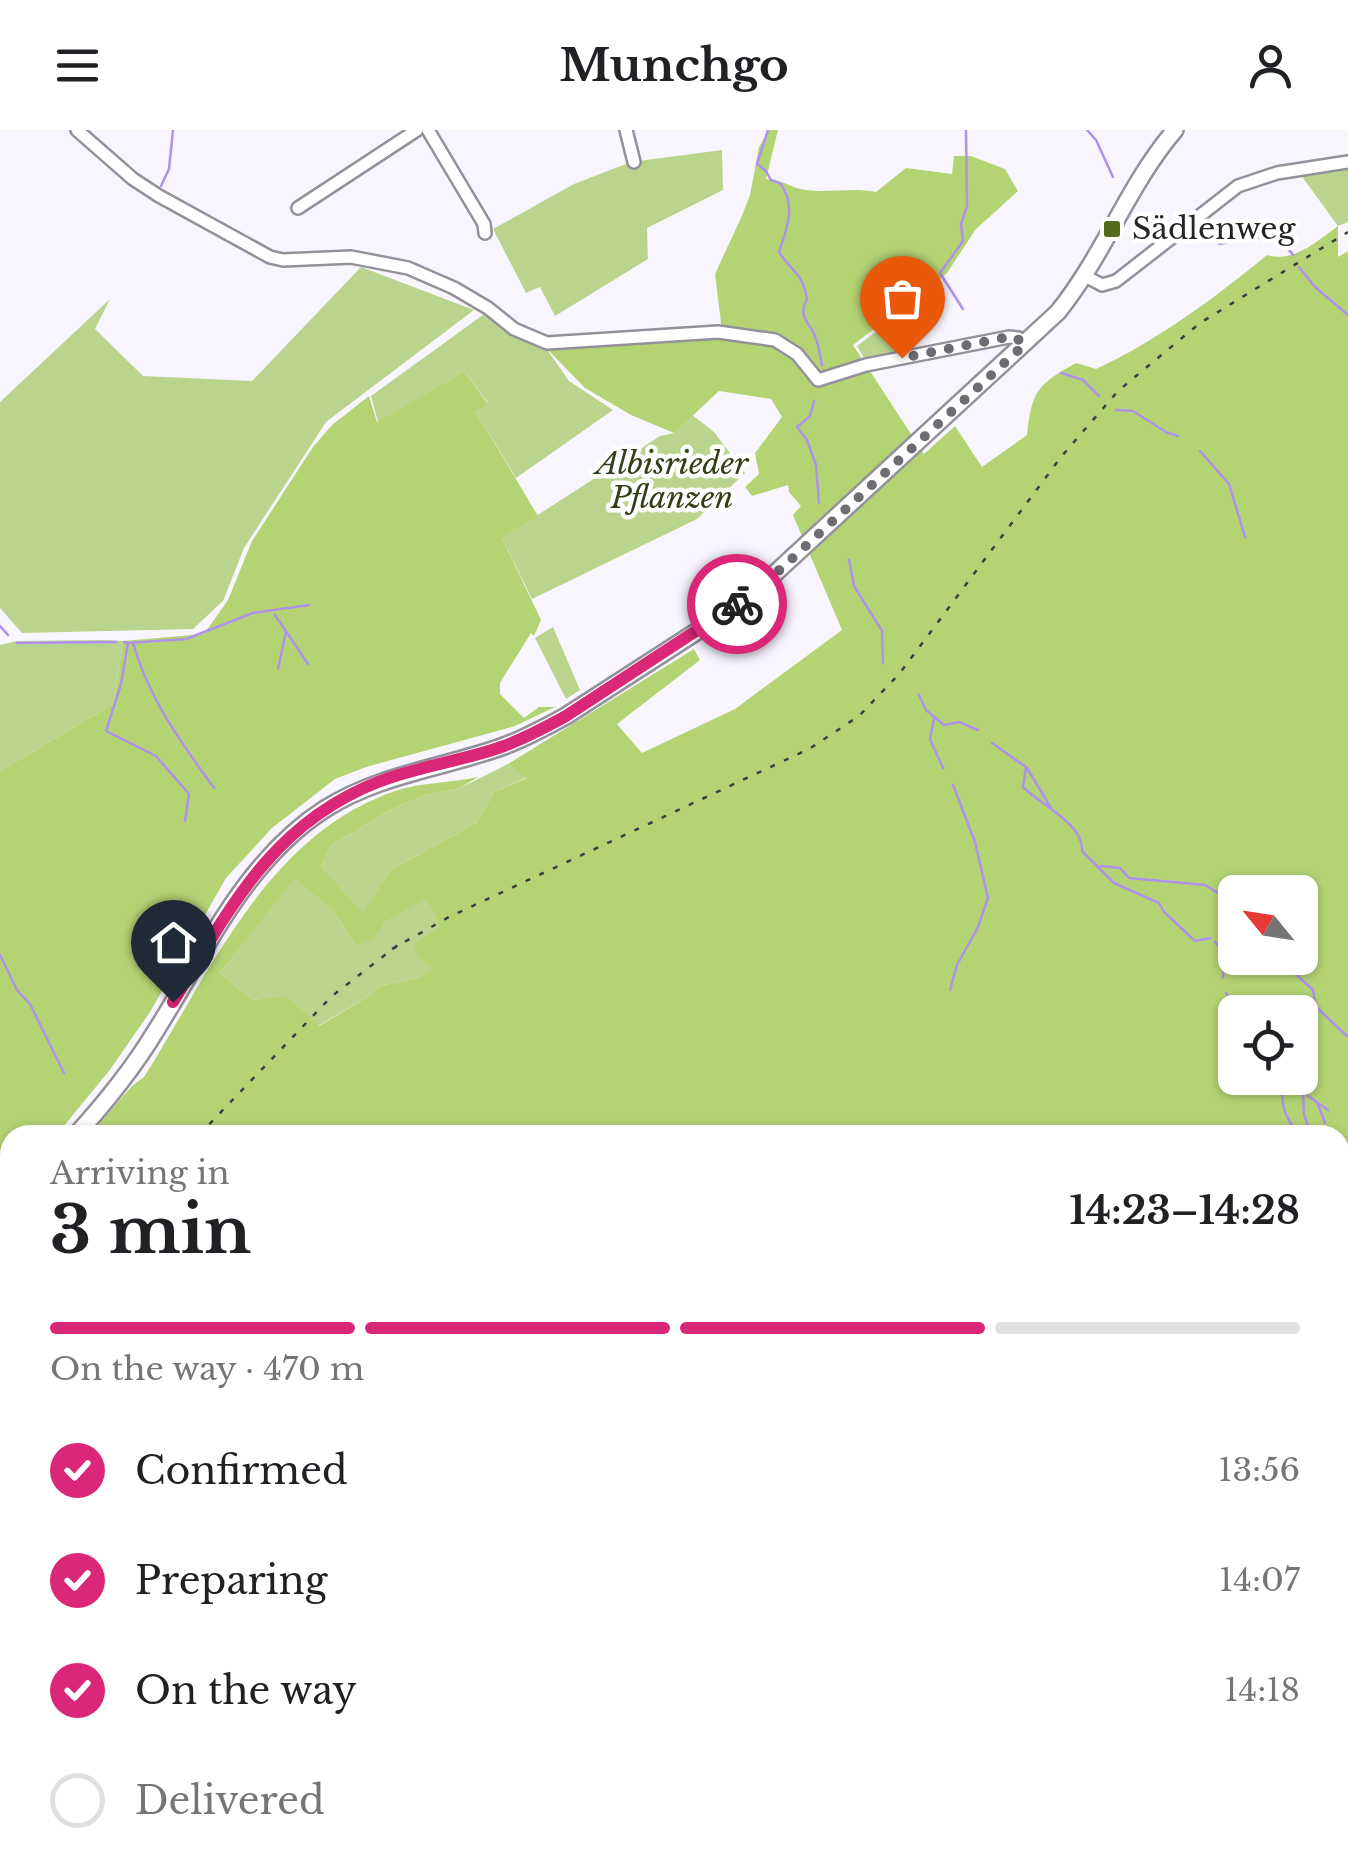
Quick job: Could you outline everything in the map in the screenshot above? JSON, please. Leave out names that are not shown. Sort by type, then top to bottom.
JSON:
[{"type":"main road","points":[[84,1125],[131,1070],[242,887],[301,826],[340,800],[380,782],[505,746],[536,732],[727,612],[772,577],[1058,312],[1085,276],[1146,169],[1175,130]]},
{"type":"street","points":[[77,130],[133,179],[257,252],[283,260],[350,256],[408,268],[454,288],[514,329],[548,343],[701,333],[748,335],[784,344],[798,354],[818,380],[866,366],[1009,337],[1025,344]]},
{"type":"street","points":[[298,208],[418,130]]},
{"type":"street","points":[[428,130],[484,224],[485,233]]},
{"type":"street","points":[[626,130],[634,162]]},
{"type":"street","points":[[1085,276],[1102,285],[1116,282],[1238,186],[1277,173],[1348,162]]},
{"type":"green space","points":[[769,130],[778,130],[766,179],[807,190],[876,192],[906,168],[952,174],[954,156],[971,156],[1005,169],[1018,191],[976,229],[947,273],[853,345],[924,454],[955,426],[982,467],[1027,435],[1031,408],[1039,390],[1063,370],[1076,363],[1096,369],[1163,332],[1267,255],[1296,253],[1338,226],[1338,257],[1348,251],[1348,1125],[98,1125],[144,1077],[219,952],[277,873],[311,839],[350,812],[405,788],[478,777],[460,788],[392,809],[332,845],[321,866],[363,913],[390,870],[476,823],[494,792],[527,778],[508,764],[694,649],[700,660],[617,724],[642,753],[735,709],[842,630],[793,515],[801,506],[788,485],[752,496],[745,487],[759,474],[755,453],[782,417],[771,399],[719,391],[674,433],[631,415],[585,388],[548,350],[722,331],[715,274],[750,195],[759,147]],"holes":[[[295,878],[334,912],[356,946],[372,940],[384,923],[426,898],[439,927],[413,945],[420,958],[434,970],[379,986],[319,1026],[287,996],[253,1000],[220,973]]]},
{"type":"green space","points":[[722,150],[723,190],[647,228],[648,259],[555,316],[540,287],[526,293],[493,229],[574,184],[631,162]]},
{"type":"green space","points":[[1348,164],[1348,222],[1338,226],[1298,171]]},
{"type":"green space","points":[[361,267],[474,310],[326,422],[244,548],[223,601],[193,629],[22,633],[0,608],[0,402],[110,299],[95,329],[143,376],[252,381]]},
{"type":"green space","points":[[912,304],[928,326],[905,337],[911,349],[866,361],[857,346]]},
{"type":"green space","points":[[487,312],[546,348],[569,381],[613,410],[516,478],[476,412],[488,403],[464,371],[378,422],[371,396]]},
{"type":"green space","points":[[464,371],[488,404],[476,412],[538,516],[502,538],[541,620],[500,683],[500,694],[524,718],[539,707],[555,707],[515,726],[335,779],[272,828],[226,878],[150,1012],[65,1125],[0,1125],[0,771],[114,703],[123,641],[204,634],[228,600],[252,541],[313,447],[332,425],[369,396],[377,422]]},
{"type":"green space","name":"Albisrieder Pflanzen","points":[[691,414],[714,432],[745,473],[697,519],[532,599],[502,538],[660,436],[674,433]]},
{"type":"green space","points":[[553,627],[580,690],[566,699],[535,638]]},
{"type":"green space","points":[[17,641],[123,641],[114,703],[0,771],[0,645]]},
{"type":"green space","points":[[508,764],[528,777],[494,792],[476,823],[390,870],[363,914],[321,866],[332,845],[392,809],[460,788]]},
{"type":"green space","points":[[295,877],[334,912],[356,946],[426,897],[439,927],[435,970],[379,986],[318,1026],[287,997],[253,1000],[220,973]]},
{"type":"waterway","points":[[161,186],[169,169],[173,130]]},
{"type":"waterway","points":[[768,130],[757,164],[786,193],[789,218],[779,252],[802,283],[807,299],[804,316],[816,339],[822,365]]},
{"type":"waterway","points":[[963,309],[940,273],[963,241],[961,224],[967,206],[966,130]]},
{"type":"waterway","points":[[1087,130],[1096,140],[1113,177]]},
{"type":"waterway","points":[[1204,235],[1220,244],[1249,238],[1269,239],[1293,255]]},
{"type":"waterway","points":[[1299,267],[1315,287],[1348,315]]},
{"type":"waterway","points":[[1061,373],[1083,380],[1099,396]]},
{"type":"waterway","points":[[814,401],[810,416],[797,427],[807,440],[816,465],[819,503]]},
{"type":"waterway","points":[[1116,410],[1133,411],[1178,436]]},
{"type":"waterway","points":[[1200,451],[1229,484],[1245,537]]},
{"type":"waterway","points":[[849,560],[854,586],[882,631],[883,663]]},
{"type":"waterway","points":[[128,643],[186,639],[253,613],[309,605]]},
{"type":"waterway","points":[[275,615],[308,664]]},
{"type":"waterway","points":[[0,626],[8,635]]},
{"type":"waterway","points":[[278,669],[286,632]]},
{"type":"waterway","points":[[17,643],[116,642]]},
{"type":"waterway","points":[[124,642],[128,643],[121,684],[106,731],[156,756],[189,794],[185,821]]},
{"type":"waterway","points":[[133,643],[157,701],[214,788]]},
{"type":"waterway","points":[[919,695],[926,710],[944,725],[959,722],[978,730]]},
{"type":"waterway","points":[[934,718],[930,739],[943,768]]},
{"type":"waterway","points":[[992,743],[1026,767],[1023,787],[1069,824],[1081,841],[1082,851],[1114,883],[1159,903],[1195,941],[1210,938]]},
{"type":"waterway","points":[[1027,768],[1051,808]]},
{"type":"waterway","points":[[950,990],[957,965],[978,927],[988,898],[975,842],[953,785]]},
{"type":"waterway","points":[[1101,866],[1120,868],[1129,878],[1205,885],[1218,893]]},
{"type":"waterway","points":[[1215,942],[1225,954],[1223,977]]},
{"type":"waterway","points":[[0,955],[17,990],[30,1004],[64,1073]]},
{"type":"waterway","points":[[1297,975],[1313,990],[1316,1007],[1348,1037]]},
{"type":"waterway","points":[[1292,1125],[1284,1108],[1283,1078],[1328,1110]]},
{"type":"waterway","points":[[1303,1096],[1307,1125]]},
{"type":"waterway","points":[[1317,1102],[1325,1123]]},
{"type":"railway","points":[[392,949],[449,917],[809,749],[859,716],[900,673],[1061,457],[1118,391],[1200,323],[1348,232]]},
{"type":"railway","points":[[209,1125],[332,996],[403,941]]},
{"type":"way so far","points":[[737,604],[772,577],[1025,344],[1013,336],[902,358]]},
{"type":"place","name":"Sädlenweg","points":[[1112,229]]},
{"type":"route","points":[[173,1002],[242,887],[260,864],[301,826],[340,800],[380,782],[505,746],[536,732],[737,604]]}]
